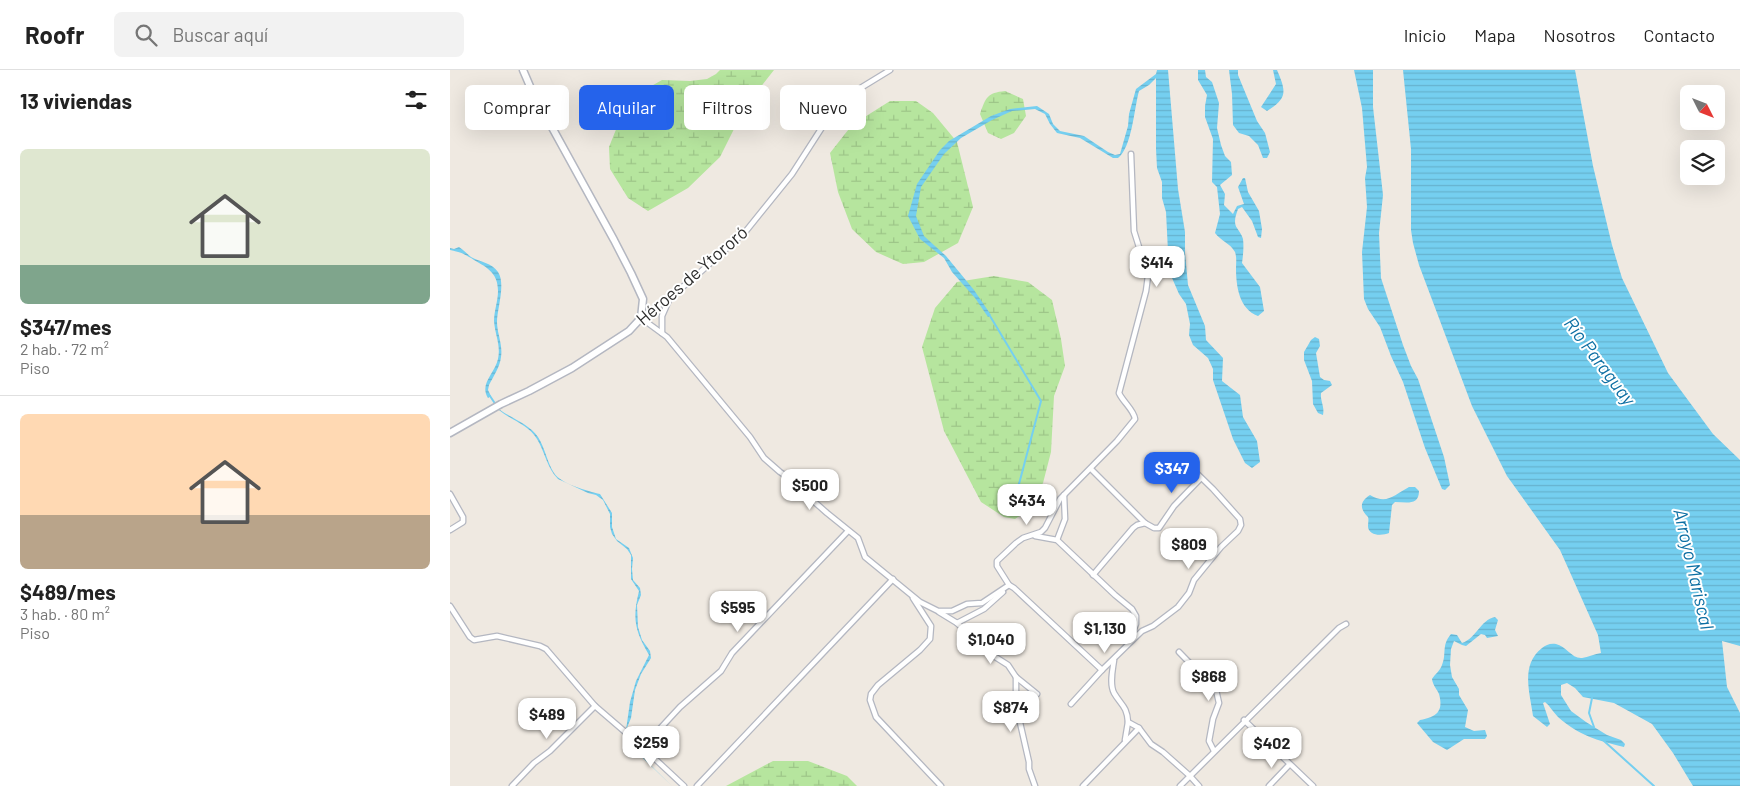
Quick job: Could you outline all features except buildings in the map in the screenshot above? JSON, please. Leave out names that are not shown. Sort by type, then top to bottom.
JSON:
[{"type":"main road","points":[[523,70],[532,91],[631,273],[643,299],[641,318]]},
{"type":"main road","name":"Héroes de Ytororó","points":[[450,433],[501,404],[572,368],[629,331],[641,318]]},
{"type":"street","name":"Héroes de Ytororó","points":[[641,318],[669,298],[746,231],[792,174],[830,115],[854,92],[890,70]]},
{"type":"street","points":[[1102,670],[1014,588],[1009,586],[998,570],[997,561],[1016,543],[1041,532],[1045,528],[1064,495],[1091,469],[1136,419],[1119,393],[1146,291],[1148,276],[1135,237],[1131,154]]},
{"type":"street","points":[[662,333],[662,316],[669,298]]},
{"type":"street","points":[[641,318],[662,333],[750,437],[764,458],[795,482],[858,538],[865,557],[913,597],[957,623],[989,653],[1008,665],[1016,677],[1037,694]]},
{"type":"street","points":[[1071,704],[1142,631],[1153,626],[1178,607],[1184,600],[1194,580],[1221,547],[1238,531],[1241,525],[1240,519],[1181,458]]},
{"type":"street","points":[[1091,469],[1145,523],[1154,528],[1159,528],[1174,506],[1201,478]]},
{"type":"street","points":[[450,494],[463,517],[463,522],[450,530]]},
{"type":"street","points":[[1056,540],[1065,519],[1064,495]]},
{"type":"street","points":[[1093,575],[1133,528],[1145,523]]},
{"type":"street","points":[[643,747],[680,707],[715,678],[732,654],[848,531]]},
{"type":"street","points":[[1032,535],[1056,540],[1132,609],[1136,616],[1134,630],[1126,648]]},
{"type":"street","points":[[697,786],[893,579]]},
{"type":"street","points":[[938,611],[952,611],[966,604],[982,603],[1009,586]]},
{"type":"street","points":[[957,623],[984,609],[1009,586]]},
{"type":"street","points":[[913,597],[931,626],[930,638],[920,650],[878,686],[871,694],[870,700],[876,716],[942,786]]},
{"type":"street","points":[[450,606],[470,637],[474,640],[497,636],[540,646],[552,654],[573,682],[595,706],[643,747],[684,786]]},
{"type":"street","points":[[1180,786],[1244,720],[1339,628],[1346,624]]},
{"type":"street","points":[[1179,652],[1216,690],[1219,703],[1213,719],[1209,741],[1214,751]]},
{"type":"street","points":[[1114,659],[1112,686],[1126,710],[1128,722],[1125,742]]},
{"type":"street","points":[[1016,677],[1016,705],[1035,786]]},
{"type":"street","points":[[512,786],[595,706]]},
{"type":"street","points":[[1244,720],[1313,786]]},
{"type":"street","points":[[1128,722],[1139,728],[1151,744],[1190,776],[1198,786]]},
{"type":"street","points":[[1083,786],[1139,728]]},
{"type":"street","points":[[1269,786],[1289,764]]},
{"type":"green space","points":[[720,70],[774,70],[762,85],[684,85],[684,130],[734,130],[720,157],[688,188],[648,211],[628,198],[610,169],[609,147],[616,130],[674,130],[674,85],[653,85],[662,80],[690,81],[707,79]]},
{"type":"green space","points":[[1005,91],[1023,99],[1026,116],[1014,133],[1001,139],[988,133],[980,114],[988,97],[994,93]]},
{"type":"green space","points":[[890,101],[916,101],[933,113],[957,142],[973,207],[958,243],[924,262],[903,264],[876,252],[852,229],[838,192],[830,153],[848,130],[866,130],[866,116]]},
{"type":"green space","points":[[994,276],[1028,282],[1052,300],[1065,366],[1054,396],[1051,452],[1043,483],[1026,512],[1015,519],[1004,517],[981,502],[944,431],[922,347],[935,308],[957,282]]},
{"type":"green space","points":[[773,761],[808,761],[847,776],[857,786],[726,786]]},
{"type":"water","points":[[1157,70],[1168,70],[1178,189],[1185,232],[1188,285],[1205,326],[1206,340],[1223,358],[1222,381],[1240,395],[1243,417],[1257,441],[1260,462],[1252,468],[1245,463],[1233,439],[1213,380],[1213,369],[1208,358],[1193,345],[1189,335],[1190,324],[1186,304],[1179,294],[1169,271],[1166,212],[1162,198],[1162,182],[1157,168],[1156,78],[1139,91],[1129,137],[1123,153],[1118,158],[1113,158],[1080,138],[1057,133],[1045,114],[1035,109],[1012,111],[992,120],[961,138],[944,154],[921,187],[916,216],[924,236],[946,256],[974,290],[991,315],[988,317],[975,298],[952,272],[944,258],[920,239],[908,216],[917,184],[940,150],[949,141],[991,116],[1010,109],[1037,106],[1049,114],[1053,124],[1060,131],[1084,136],[1108,152],[1115,155],[1120,154],[1136,89],[1156,74]]},
{"type":"water","points":[[1198,70],[1205,70],[1206,77],[1212,82],[1219,103],[1217,128],[1221,145],[1225,156],[1231,162],[1232,175],[1220,185],[1225,194],[1224,205],[1233,214],[1237,206],[1244,204],[1238,187],[1243,178],[1245,178],[1248,192],[1259,211],[1262,229],[1261,238],[1258,237],[1252,221],[1242,207],[1238,209],[1235,221],[1243,239],[1242,263],[1260,287],[1264,311],[1258,316],[1247,308],[1240,296],[1236,275],[1235,252],[1231,246],[1215,233],[1220,214],[1217,187],[1212,182],[1213,139],[1205,117],[1207,95],[1198,80]]},
{"type":"water","points":[[1229,70],[1238,70],[1238,75],[1257,121],[1265,133],[1270,152],[1267,158],[1263,158],[1258,145],[1249,136],[1239,133],[1233,125]]},
{"type":"water","points":[[1273,70],[1277,70],[1282,83],[1283,93],[1279,102],[1267,111],[1261,107],[1276,84]]},
{"type":"water","points":[[1354,70],[1373,70],[1373,107],[1383,195],[1379,233],[1381,278],[1444,457],[1450,485],[1445,490],[1442,489],[1425,448],[1403,382],[1380,327],[1364,299],[1362,252],[1367,207],[1365,178],[1367,167],[1362,108]]},
{"type":"water","name":"Río Paraguay","points":[[1403,70],[1575,70],[1593,166],[1622,278],[1668,373],[1713,434],[1740,460],[1740,646],[1722,641],[1727,687],[1740,713],[1740,786],[1693,786],[1673,753],[1652,724],[1614,703],[1583,697],[1575,688],[1567,683],[1561,685],[1561,695],[1571,711],[1607,735],[1621,740],[1625,744],[1624,747],[1581,733],[1558,717],[1545,702],[1543,703],[1550,724],[1547,727],[1533,716],[1528,680],[1531,663],[1535,655],[1548,644],[1560,645],[1578,658],[1601,653],[1598,635],[1560,550],[1507,476],[1472,406],[1419,265],[1411,230],[1411,149]]},
{"type":"water","points":[[459,247],[471,257],[493,267],[500,277],[501,290],[497,322],[501,357],[498,368],[489,385],[488,390],[491,396],[488,398],[485,388],[486,383],[499,354],[494,321],[498,295],[497,284],[493,274],[486,267],[463,254],[450,250],[450,248]]},
{"type":"water","points":[[1315,337],[1319,339],[1320,346],[1316,353],[1320,377],[1330,381],[1332,385],[1321,393],[1323,415],[1318,413],[1313,404],[1312,381],[1304,360],[1304,352]]},
{"type":"water","points":[[499,410],[525,425],[534,432],[557,477],[575,486],[600,494],[612,513],[612,527],[616,539],[629,548],[633,558],[633,580],[640,588],[641,595],[637,605],[638,627],[642,640],[650,651],[651,658],[641,674],[635,690],[631,718],[626,730],[630,702],[636,681],[649,655],[638,632],[636,624],[635,617],[639,591],[631,579],[631,555],[627,549],[617,541],[612,534],[610,514],[603,500],[596,495],[558,479],[551,470],[534,434],[525,426]]},
{"type":"water","points":[[1409,487],[1415,487],[1419,491],[1417,499],[1411,502],[1395,502],[1392,505],[1389,533],[1379,535],[1370,532],[1368,517],[1362,508],[1364,500],[1370,495],[1381,499],[1390,498]]},
{"type":"water","points":[[1495,617],[1498,620],[1495,630],[1498,636],[1487,638],[1481,634],[1466,646],[1454,641],[1451,649],[1450,665],[1452,677],[1459,689],[1459,695],[1468,710],[1465,727],[1474,731],[1485,730],[1487,736],[1485,739],[1464,739],[1447,750],[1433,742],[1417,723],[1434,715],[1439,709],[1439,694],[1432,679],[1441,667],[1446,642],[1451,634],[1457,635],[1462,643],[1467,641],[1486,622]]},
{"type":"water","points":[[624,737],[626,741],[672,786],[625,741]]},
{"type":"waterway","points":[[990,316],[1041,401],[1019,484]]},
{"type":"waterway","points":[[490,396],[496,405]]},
{"type":"waterway","name":"Arroyo Mariscal","points":[[1592,698],[1589,713],[1594,727]]},
{"type":"waterway","name":"Arroyo Mariscal","points":[[1604,741],[1654,786]]}]
